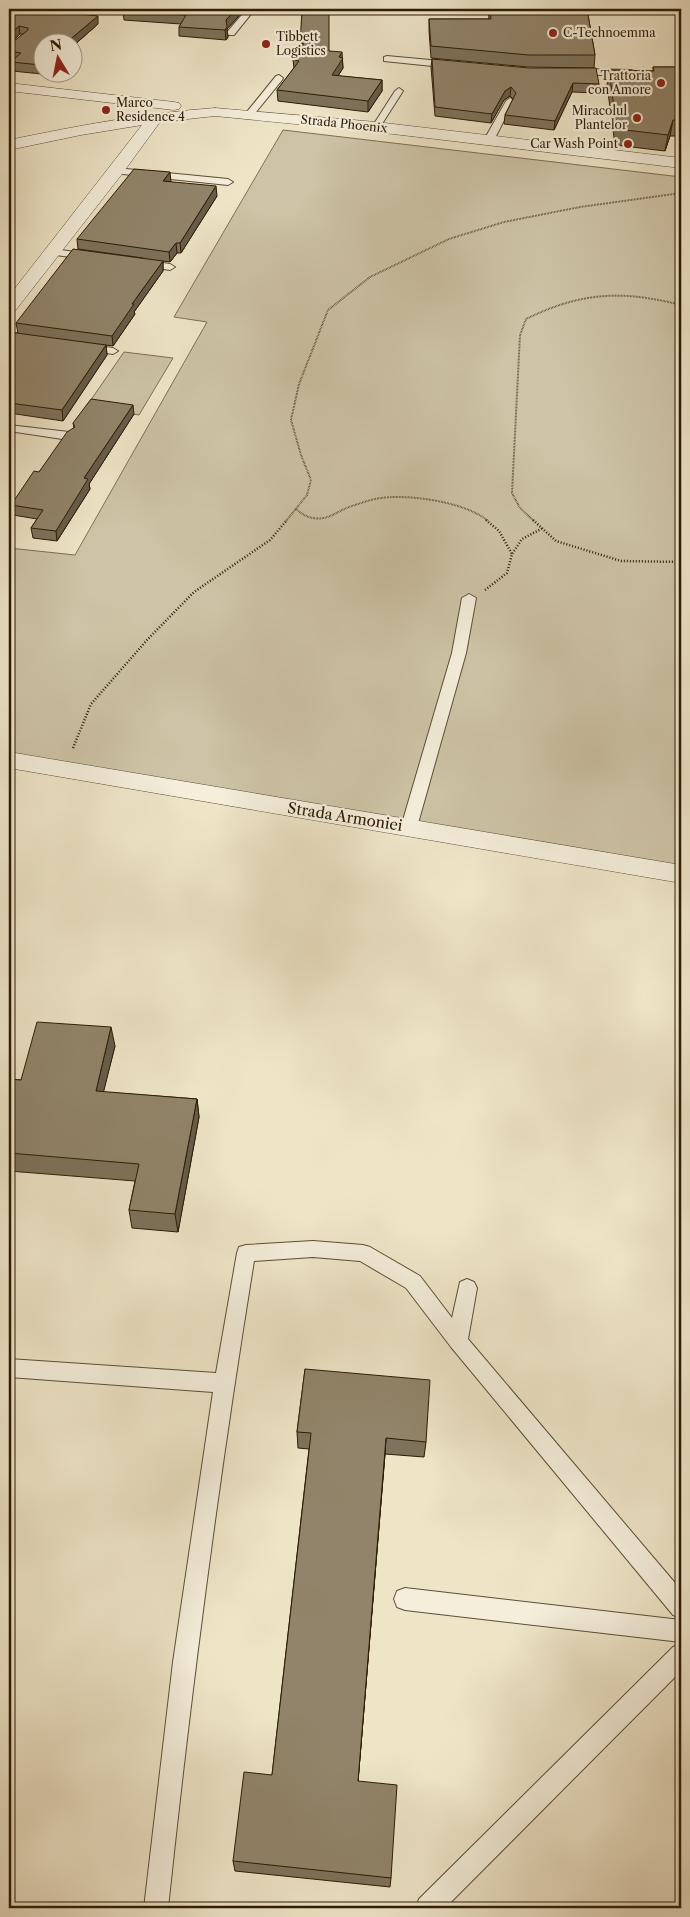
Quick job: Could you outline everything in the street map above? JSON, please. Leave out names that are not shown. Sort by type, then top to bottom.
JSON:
[{"type":"street","name":"Strada Phoenix","points":[[9,87],[163,104],[180,108],[188,113],[249,115],[376,127],[681,163]]},
{"type":"street","points":[[9,145],[81,130],[188,113]]},
{"type":"street","points":[[9,307],[155,118]]},
{"type":"street","name":"Strada Armoniei","points":[[9,760],[681,874]]},
{"type":"lane","points":[[100,9],[118,9]]},
{"type":"lane","points":[[231,33],[251,9]]},
{"type":"lane","points":[[387,59],[464,66]]},
{"type":"lane","points":[[565,72],[641,73]]},
{"type":"lane","points":[[249,115],[279,78]]},
{"type":"lane","points":[[376,127],[400,91]]},
{"type":"lane","points":[[489,140],[510,101]]},
{"type":"lane","points":[[116,170],[228,182]]},
{"type":"lane","points":[[53,252],[102,258]]},
{"type":"lane","points":[[131,262],[170,267]]},
{"type":"lane","points":[[75,346],[112,351]]},
{"type":"lane","points":[[9,428],[69,436]]},
{"type":"lane","points":[[409,827],[459,653],[469,598]]},
{"type":"lane","points":[[156,1908],[171,1764],[223,1383],[246,1253],[313,1249],[363,1254],[413,1282],[458,1340],[681,1608]]},
{"type":"lane","points":[[458,1340],[467,1288]]},
{"type":"lane","points":[[9,1368],[223,1383]]},
{"type":"lane","points":[[405,1599],[681,1631]]},
{"type":"lane","points":[[428,1908],[681,1655]]},
{"type":"path","points":[[65,770],[91,704],[147,640],[194,592],[270,540],[307,495],[311,480],[301,455],[291,420],[299,384],[328,310],[370,277],[449,239],[504,222],[570,209],[681,193]]},
{"type":"path","points":[[681,304],[650,296],[613,294],[591,296],[549,306],[526,319],[520,335],[512,492],[520,508],[556,540],[621,561],[681,562]]},
{"type":"path","points":[[296,509],[305,517],[324,518],[350,506],[381,498],[411,497],[456,506],[483,517],[499,531],[512,554]]},
{"type":"path","points":[[469,598],[489,588],[507,573],[512,554],[522,539],[543,528]]},
{"type":"shaded area","points":[[283,130],[681,177],[681,873],[9,760],[9,548],[75,555],[207,322],[174,317]]},
{"type":"shaded area","points":[[124,352],[173,358],[139,415],[86,407]]},
{"type":"building","points":[[9,9],[59,9],[56,11],[98,16],[79,32],[32,32],[32,64],[11,62],[21,53],[9,51],[9,45],[28,28],[19,26],[9,35]]},
{"type":"building","points":[[124,9],[236,9],[226,20],[227,27],[225,30],[179,27],[186,15],[123,11]]},
{"type":"building","points":[[329,9],[329,51],[342,52],[339,57],[343,58],[332,75],[382,80],[368,101],[277,90],[299,61],[293,60],[304,44],[300,43],[302,11],[326,11]]},
{"type":"building","points":[[490,9],[587,9],[595,55],[529,55],[431,46],[429,19],[491,19]]},
{"type":"building","points":[[432,59],[529,68],[596,68],[599,84],[573,83],[555,121],[505,115],[516,93],[511,87],[505,91],[492,114],[435,107]]},
{"type":"building","points":[[653,67],[681,67],[681,120],[673,120],[668,135],[617,129],[609,70],[654,71]]},
{"type":"building","points":[[134,169],[170,172],[163,181],[216,186],[180,243],[176,243],[169,252],[77,239]]},
{"type":"building","points":[[73,249],[163,261],[112,336],[16,323]]},
{"type":"building","points":[[9,332],[106,345],[62,410],[9,403]]},
{"type":"building","points":[[91,399],[133,405],[84,478],[88,479],[56,531],[31,528],[43,510],[11,505],[34,471],[39,472],[67,432],[75,427],[73,423]]},
{"type":"building","points":[[37,1022],[111,1027],[96,1091],[197,1099],[175,1214],[129,1210],[139,1164],[9,1153],[9,1079],[21,1080]]},
{"type":"building","points":[[305,1369],[430,1380],[426,1442],[386,1438],[358,1781],[397,1785],[391,1878],[233,1861],[244,1772],[272,1775],[311,1433],[297,1432]]},
{"type":"place","name":"C-Technoemma","points":[[553,33]]},
{"type":"place","name":"Tibbett Logistics","points":[[266,44]]},
{"type":"place","name":"Trattoria con Amore","points":[[661,83]]},
{"type":"place","name":"Marco Residence 4","points":[[106,110]]},
{"type":"place","name":"Miracolul Plantelor","points":[[637,118]]},
{"type":"place","name":"Car Wash Point","points":[[628,144]]}]
